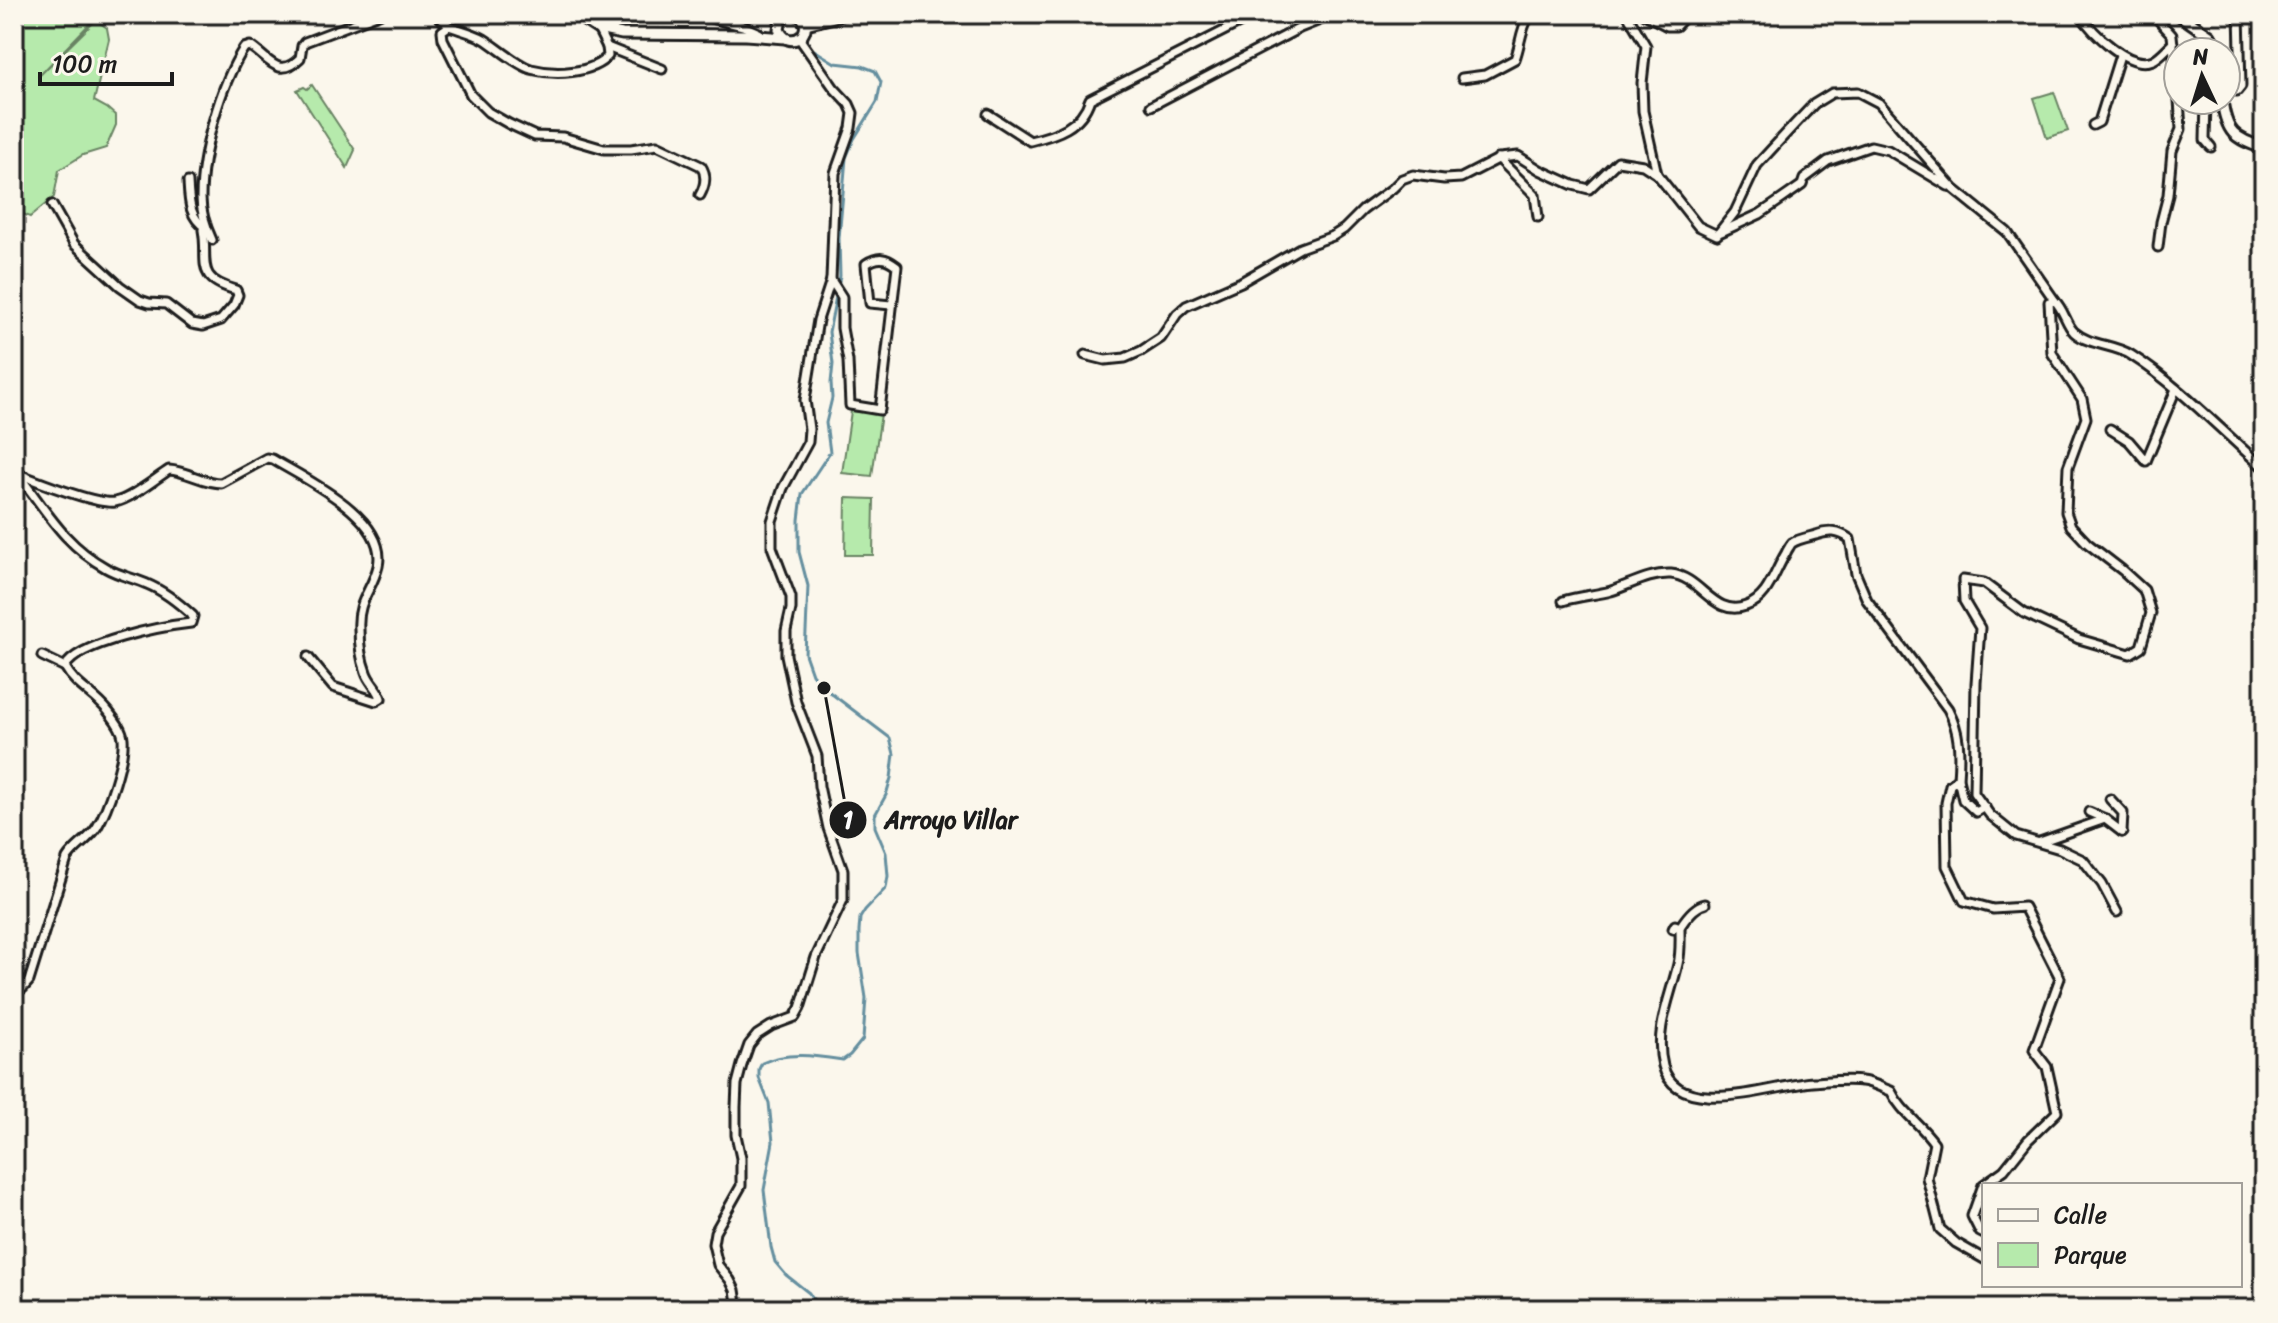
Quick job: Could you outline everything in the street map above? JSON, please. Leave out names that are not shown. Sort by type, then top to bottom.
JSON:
[{"type":"street","points":[[52,205],[74,244],[120,286],[144,302],[169,305],[184,319],[199,326],[218,322],[234,305],[238,295],[236,290],[218,285],[207,271],[201,198],[208,138],[225,89],[244,48],[253,47],[271,63],[283,68],[300,58],[305,42],[379,14]]},
{"type":"street","points":[[436,14],[449,26],[480,37],[528,68],[544,71],[569,71],[601,64],[608,56],[598,29]]},
{"type":"street","points":[[575,14],[598,29],[634,35],[746,35],[783,23]]},
{"type":"street","points":[[695,14],[759,33]]},
{"type":"street","points":[[783,23],[792,40],[805,32],[801,17],[846,14]]},
{"type":"street","points":[[988,114],[1030,141],[1054,136],[1076,123],[1090,99],[1257,14]]},
{"type":"street","points":[[1151,106],[1300,28],[1335,14]]},
{"type":"street","points":[[1462,78],[1485,75],[1515,59],[1523,38],[1524,23],[1539,14]]},
{"type":"street","points":[[1627,14],[1646,46],[1643,111],[1657,174]]},
{"type":"street","points":[[1644,14],[1667,26],[1676,26],[1687,14]]},
{"type":"street","points":[[2080,14],[2120,55],[2153,60],[2162,52]]},
{"type":"street","points":[[2153,14],[2172,36]]},
{"type":"street","points":[[2178,14],[2209,36]]},
{"type":"street","points":[[2239,14],[2240,36]]},
{"type":"street","points":[[746,35],[783,23]]},
{"type":"street","points":[[449,26],[442,31],[443,39],[471,95],[488,112],[535,136],[563,137],[604,149],[657,145],[701,166],[705,181],[700,195]]},
{"type":"street","points":[[738,1309],[735,1290],[718,1265],[713,1244],[723,1214],[741,1186],[741,1158],[736,1135],[737,1084],[749,1045],[757,1035],[795,1017],[816,957],[843,900],[843,870],[825,814],[817,756],[796,702],[786,655],[791,597],[772,547],[772,521],[783,488],[808,442],[805,400],[818,320],[832,281],[835,173],[853,113],[799,38]]},
{"type":"street","points":[[607,47],[662,69]]},
{"type":"street","points":[[2093,125],[2099,122],[2120,55]]},
{"type":"street","points":[[1717,235],[1735,212],[1757,165],[1814,104],[1832,93],[1858,92],[1879,103],[1957,191]]},
{"type":"street","points":[[2158,247],[2172,151],[2181,129],[2180,116]]},
{"type":"street","points":[[2206,116],[2205,140],[2211,147]]},
{"type":"street","points":[[2225,116],[2239,140],[2264,148]]},
{"type":"street","points":[[1717,235],[1760,214],[1802,185],[1804,179],[1828,161],[1871,146],[1888,150],[1957,191],[2007,232],[2062,308],[2072,331],[2092,342],[2128,353],[2176,389],[2264,468]]},
{"type":"street","points":[[1085,355],[1105,360],[1125,358],[1141,351],[1161,338],[1186,306],[1241,282],[1300,248],[1333,236],[1402,179],[1413,175],[1461,178],[1498,158],[1518,156],[1540,170],[1589,189],[1618,161],[1643,165],[1657,174],[1698,226],[1717,235]]},
{"type":"street","points":[[1498,158],[1535,195],[1538,217]]},
{"type":"street","points":[[188,182],[190,207],[212,240]]},
{"type":"street","points":[[832,281],[842,297],[850,405],[880,410],[897,266],[889,259],[876,258],[866,264],[870,303],[891,305]]},
{"type":"street","points":[[2055,301],[2049,302],[2052,353],[2082,399],[2086,418],[2068,467],[2066,512],[2071,526],[2087,543],[2144,590],[2151,613],[2141,647],[2130,654],[2079,639],[2024,613],[1984,583],[1963,580],[1964,601],[1980,628],[1974,793],[1990,815],[2016,836],[2083,860],[2102,884],[2117,912]]},
{"type":"street","points":[[2110,429],[2129,441],[2146,461],[2176,389]]},
{"type":"street","points":[[15,472],[108,502],[126,498],[169,470],[221,483],[262,459],[277,461],[354,511],[367,526],[379,552],[377,571],[362,601],[358,620],[366,672],[381,698],[376,701],[333,687],[308,657]]},
{"type":"street","points":[[15,472],[56,527],[77,549],[104,567],[151,586],[193,616],[191,623],[152,628],[88,648],[65,667]]},
{"type":"street","points":[[1563,601],[1608,592],[1651,576],[1669,574],[1683,577],[1721,606],[1731,609],[1744,607],[1758,600],[1769,586],[1792,543],[1825,531],[1841,532],[1850,539],[1856,574],[1867,600],[1956,724],[1960,744],[1958,779],[1963,800],[1976,812],[1985,807]]},
{"type":"street","points":[[14,993],[29,981],[67,859],[96,829],[122,755],[120,728],[106,709],[78,685],[65,667],[42,656]]},
{"type":"street","points":[[1958,779],[1950,785],[1946,803],[1946,850],[1947,866],[1964,901],[1993,909],[2024,907],[2060,978],[2034,1050],[2047,1067],[2057,1112],[2028,1140],[2004,1170],[1986,1183]]},
{"type":"street","points":[[2089,812],[2122,832],[2123,813],[2110,799]]},
{"type":"street","points":[[2038,843],[2105,819]]},
{"type":"street","points":[[1705,904],[1695,908],[1689,919],[1676,928],[1678,963],[1661,1028],[1663,1066],[1670,1083],[1690,1095],[1728,1096],[1811,1082],[1863,1081],[1891,1091],[1898,1106],[1923,1128],[1934,1143],[1927,1178],[1940,1229],[1956,1243],[1982,1258]]},
{"type":"street","points":[[1982,1188],[1972,1216],[1982,1233]]},
{"type":"green space","points":[[14,14],[105,14],[94,19],[38,77],[96,20],[107,28],[109,39],[94,101],[116,116],[116,125],[106,148],[83,155],[59,170],[54,197],[30,217],[14,210]]},
{"type":"green space","points":[[312,85],[355,150],[347,168],[297,90]]},
{"type":"green space","points":[[2054,92],[2068,131],[2047,138],[2034,98]]},
{"type":"green space","points":[[851,411],[881,414],[872,476],[842,473]]},
{"type":"green space","points":[[846,498],[874,499],[873,555],[845,555]]},
{"type":"waterway","points":[[814,50],[835,63],[875,71],[881,82],[877,102],[846,158],[839,238],[840,276],[829,332],[833,364],[832,398],[826,423],[830,452],[802,494],[799,520],[799,552],[808,586],[805,654],[812,674],[824,688],[890,738],[894,754],[886,795],[875,815],[875,827],[886,853],[886,888],[860,918],[859,953],[866,998],[863,1039],[843,1060],[792,1056],[772,1059],[762,1063],[759,1069],[759,1078],[769,1103],[773,1142],[764,1190],[771,1247],[775,1262],[809,1293],[819,1309]]},
{"type":"place","name":"Arroyo Villar","points":[[824,688]]}]
